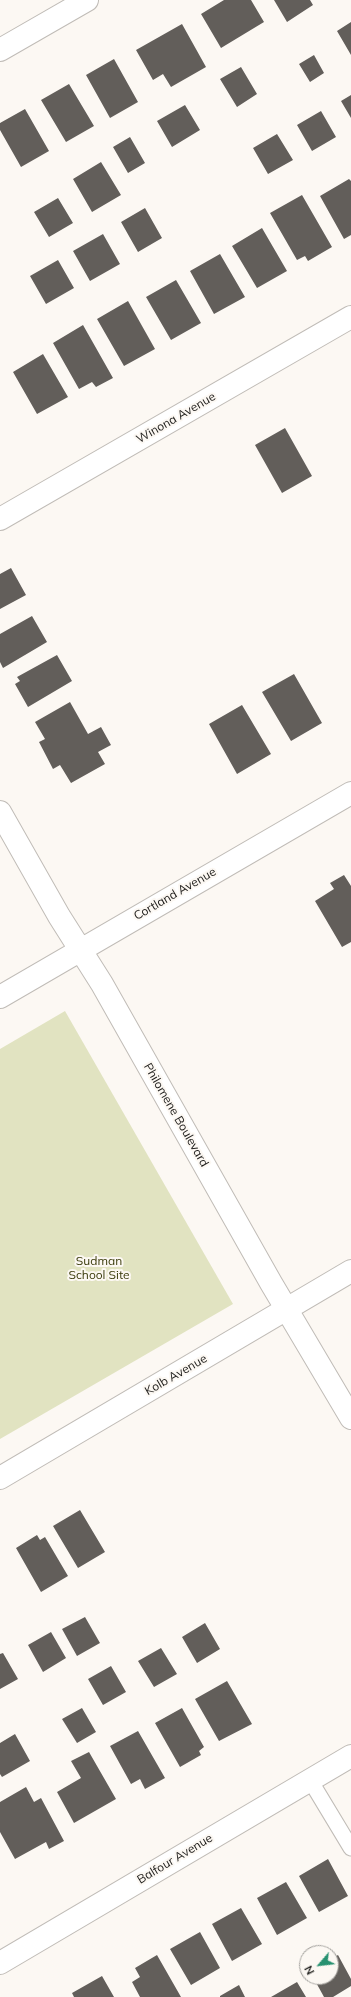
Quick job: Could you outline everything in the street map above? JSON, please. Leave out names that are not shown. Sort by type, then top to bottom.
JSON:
[{"type":"street","points":[[0,50],[87,0]]},
{"type":"street","name":"Winona Avenue","points":[[0,519],[351,317]]},
{"type":"street","name":"Cortland Avenue","points":[[0,997],[351,793]]},
{"type":"street","name":"Philomene Boulevard","points":[[0,812],[351,1418]]},
{"type":"street","name":"Kolb Avenue","points":[[0,1478],[288,1310],[351,1271]]},
{"type":"street","name":"Balfour Avenue","points":[[0,1962],[351,1756]]},
{"type":"lane","points":[[310,1780],[351,1848]]},
{"type":"green space","name":"Sudman School Site","points":[[65,1011],[233,1304],[0,1439],[0,1049]]},
{"type":"building","points":[[224,0],[251,0],[264,22],[221,48],[201,14]]},
{"type":"building","points":[[274,0],[310,0],[313,5],[287,22]]},
{"type":"building","points":[[351,22],[351,55],[337,31]]},
{"type":"building","points":[[182,24],[206,67],[171,87],[163,74],[153,80],[136,50]]},
{"type":"building","points":[[314,55],[324,73],[310,82],[299,64]]},
{"type":"building","points":[[114,59],[138,102],[110,118],[86,75]]},
{"type":"building","points":[[241,67],[257,94],[237,107],[220,79]]},
{"type":"building","points":[[69,84],[94,126],[66,142],[41,100]]},
{"type":"building","points":[[351,95],[351,118],[341,101]]},
{"type":"building","points":[[185,105],[200,130],[172,147],[157,121]]},
{"type":"building","points":[[25,109],[49,151],[21,167],[0,130],[0,123]]},
{"type":"building","points":[[321,111],[336,137],[312,151],[297,125]]},
{"type":"building","points":[[277,134],[293,160],[268,174],[253,148]]},
{"type":"building","points":[[130,137],[145,163],[128,173],[113,147]]},
{"type":"building","points":[[101,162],[121,195],[92,212],[73,179]]},
{"type":"building","points":[[349,179],[351,181],[351,235],[344,239],[320,196]]},
{"type":"building","points":[[302,195],[332,247],[308,261],[305,256],[297,260],[270,213]]},
{"type":"building","points":[[58,198],[73,223],[49,237],[34,212]]},
{"type":"building","points":[[145,208],[162,238],[138,252],[121,222]]},
{"type":"building","points":[[262,228],[287,271],[257,288],[232,246]]},
{"type":"building","points":[[103,234],[120,264],[90,281],[73,251]]},
{"type":"building","points":[[220,254],[245,297],[214,314],[190,271]]},
{"type":"building","points":[[58,260],[74,288],[46,304],[30,276]]},
{"type":"building","points":[[176,280],[201,323],[171,340],[146,297]]},
{"type":"building","points":[[128,301],[155,349],[124,366],[97,319]]},
{"type":"building","points":[[83,325],[113,378],[96,387],[92,382],[79,389],[53,343]]},
{"type":"building","points":[[43,354],[68,397],[37,414],[13,372]]},
{"type":"building","points":[[285,428],[312,476],[282,493],[255,445]]},
{"type":"building","points":[[11,568],[26,595],[0,609],[0,574]]},
{"type":"building","points":[[32,616],[47,642],[3,668],[0,662],[0,634]]},
{"type":"building","points":[[57,655],[72,681],[28,707],[15,684],[20,681],[17,677]]},
{"type":"building","points":[[294,674],[322,723],[291,741],[262,692]]},
{"type":"building","points":[[70,702],[88,734],[101,727],[111,745],[98,752],[105,764],[71,783],[60,765],[53,769],[39,742],[45,739],[35,722]]},
{"type":"building","points":[[242,705],[271,754],[237,774],[209,724]]},
{"type":"building","points":[[344,875],[351,886],[351,942],[342,947],[315,901],[334,889],[330,883]]},
{"type":"building","points":[[80,1510],[105,1552],[78,1568],[53,1526]]},
{"type":"building","points":[[37,1535],[40,1540],[45,1537],[68,1576],[41,1592],[16,1548]]},
{"type":"building","points":[[85,1617],[100,1643],[77,1656],[62,1629]]},
{"type":"building","points":[[205,1623],[220,1649],[197,1663],[182,1637]]},
{"type":"building","points":[[51,1632],[66,1658],[43,1672],[28,1645]]},
{"type":"building","points":[[161,1648],[177,1674],[154,1687],[138,1661]]},
{"type":"building","points":[[3,1653],[18,1679],[0,1689],[0,1654]]},
{"type":"building","points":[[111,1666],[126,1692],[103,1705],[88,1679]]},
{"type":"building","points":[[227,1681],[252,1724],[219,1741],[195,1699]]},
{"type":"building","points":[[82,1708],[96,1732],[77,1743],[62,1719]]},
{"type":"building","points":[[182,1708],[204,1747],[199,1751],[201,1755],[180,1767],[155,1723]]},
{"type":"building","points":[[138,1731],[165,1778],[145,1789],[140,1779],[131,1784],[110,1746]]},
{"type":"building","points":[[15,1734],[30,1761],[2,1777],[0,1774],[0,1743]]},
{"type":"building","points":[[89,1752],[116,1799],[74,1823],[57,1792],[81,1778],[71,1761]]},
{"type":"building","points":[[26,1787],[34,1802],[41,1798],[64,1841],[49,1849],[46,1842],[15,1859],[0,1832],[0,1802]]},
{"type":"building","points":[[328,1859],[348,1896],[319,1912],[299,1876]]},
{"type":"building","points":[[286,1882],[307,1918],[277,1935],[257,1898]]},
{"type":"building","points":[[241,1908],[262,1944],[232,1961],[212,1924]]},
{"type":"building","points":[[200,1932],[220,1968],[191,1985],[170,1949]]},
{"type":"building","points":[[157,1955],[181,1997],[140,1997],[132,1982],[140,1977],[135,1968]]},
{"type":"building","points":[[339,1957],[351,1979],[351,1986],[333,1997],[324,1997],[317,1985],[339,1985]]},
{"type":"building","points":[[102,1976],[114,1997],[74,1997],[72,1993]]},
{"type":"building","points":[[297,1982],[306,1997],[271,1997]]},
{"type":"building","points":[[239,1985],[245,1997],[220,1997],[220,1996]]}]
